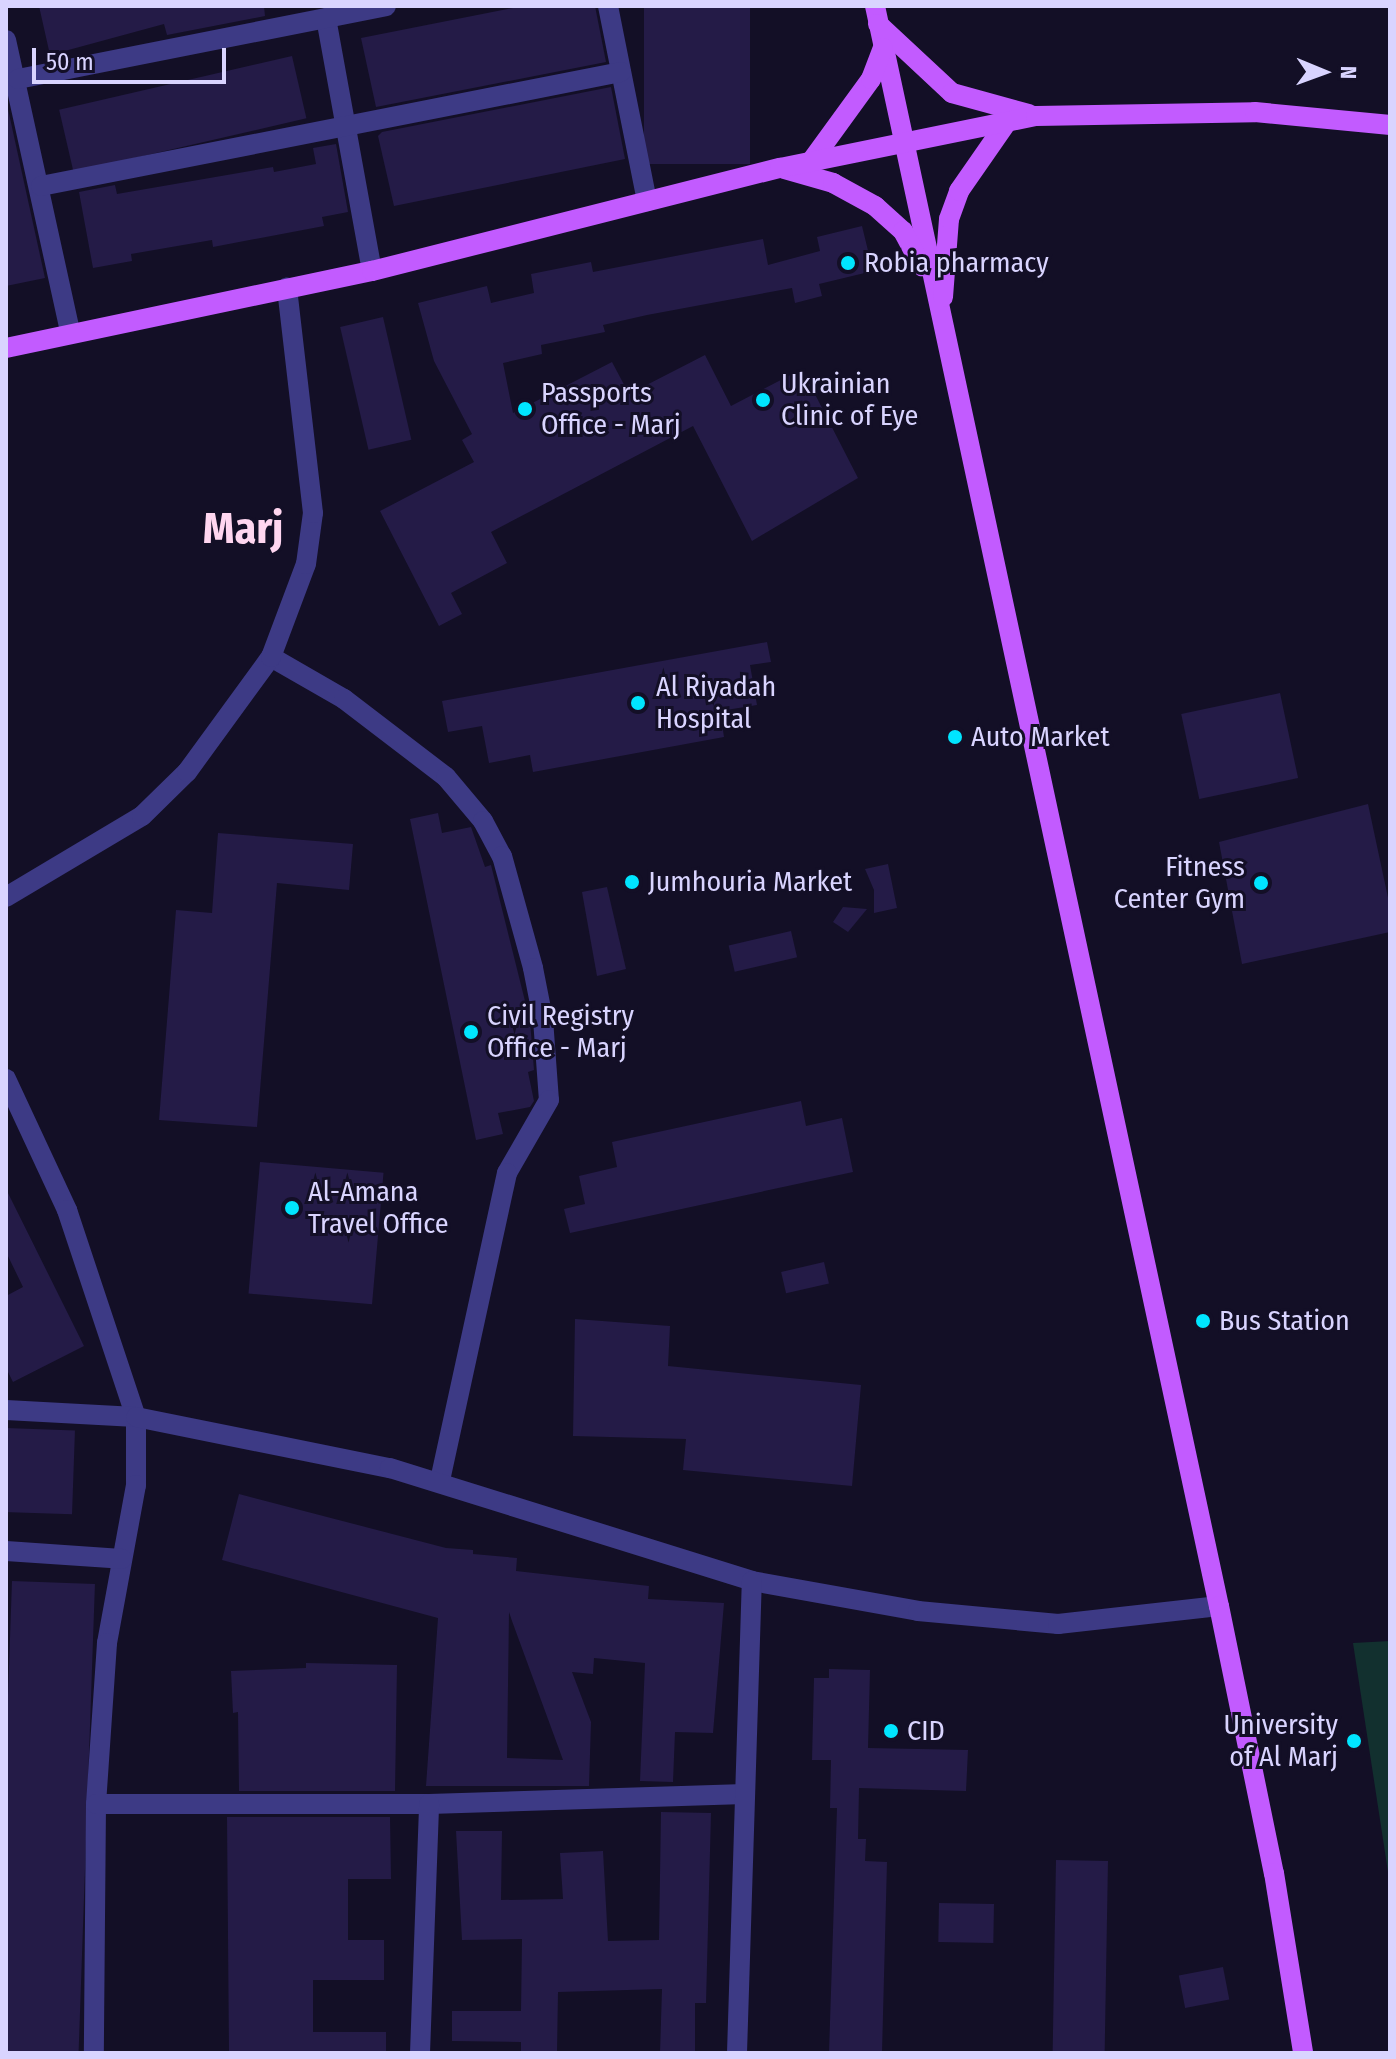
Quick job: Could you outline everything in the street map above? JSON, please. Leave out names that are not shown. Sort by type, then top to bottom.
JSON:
[{"type":"main road","points":[[877,15],[902,145],[1219,1606],[1274,1873],[1303,2053]]},
{"type":"main road","points":[[877,15],[952,93],[1036,116]]},
{"type":"main road","points":[[810,163],[871,79],[883,48]]},
{"type":"main road","points":[[6,348],[70,330],[372,271],[780,168],[1036,116],[1255,112],[1390,125]]},
{"type":"main road","points":[[941,321],[949,219],[959,191],[1007,122]]},
{"type":"main road","points":[[780,168],[833,183],[875,206],[903,231],[934,291]]},
{"type":"street","points":[[18,79],[386,6]]},
{"type":"street","points":[[608,6],[647,201]]},
{"type":"street","points":[[326,18],[372,271]]},
{"type":"street","points":[[6,40],[18,79],[70,330]]},
{"type":"street","points":[[41,186],[621,72]]},
{"type":"street","points":[[6,897],[142,816],[187,772],[271,657],[306,564],[313,513],[287,287]]},
{"type":"street","points":[[271,657],[370,717],[446,777],[483,821],[502,856],[535,980],[549,1100],[507,1173],[440,1480]]},
{"type":"street","points":[[6,1079],[67,1210],[136,1417],[136,1485],[107,1643],[96,1804],[94,2053]]},
{"type":"street","points":[[6,1410],[136,1417],[440,1480],[752,1581],[991,1622],[1058,1624],[1219,1606]]},
{"type":"street","points":[[6,1551],[122,1559]]},
{"type":"street","points":[[737,2053],[752,1581]]},
{"type":"street","points":[[96,1804],[429,1804],[745,1794]]},
{"type":"street","points":[[420,2053],[429,1804]]},
{"type":"green space","points":[[1390,1641],[1390,1885],[1353,1643]]},
{"type":"building","points":[[39,6],[264,6],[265,16],[167,35],[164,24],[50,55]]},
{"type":"building","points":[[523,6],[595,6],[606,62],[376,107],[361,38]]},
{"type":"building","points":[[644,6],[750,6],[750,164],[644,164]]},
{"type":"building","points":[[292,56],[306,118],[74,172],[59,110]]},
{"type":"building","points":[[611,87],[625,159],[394,206],[378,136],[382,132]]},
{"type":"building","points":[[6,100],[45,278],[6,286]]},
{"type":"building","points":[[336,144],[348,212],[322,217],[324,226],[213,247],[212,240],[131,254],[132,261],[93,268],[79,192],[115,185],[117,194],[273,167],[274,172],[316,164],[313,148]]},
{"type":"building","points":[[862,226],[873,271],[819,284],[822,296],[795,303],[792,288],[647,315],[603,325],[605,332],[541,345],[542,354],[503,363],[513,413],[612,362],[629,394],[705,355],[731,406],[802,369],[858,478],[752,541],[693,426],[491,532],[507,563],[451,593],[462,614],[439,626],[380,511],[474,462],[462,440],[472,434],[434,361],[418,303],[487,286],[491,303],[534,293],[531,274],[591,262],[593,272],[763,239],[768,265],[820,251],[817,237]]},
{"type":"building","points":[[383,317],[411,440],[368,450],[340,327]]},
{"type":"building","points":[[767,642],[771,662],[750,665],[757,705],[720,711],[724,737],[533,772],[530,755],[489,763],[482,726],[448,732],[442,701]]},
{"type":"building","points":[[1280,693],[1298,778],[1199,799],[1181,714]]},
{"type":"building","points":[[1368,804],[1390,907],[1390,932],[1242,964],[1219,842]]},
{"type":"building","points":[[438,813],[442,833],[471,827],[485,867],[491,865],[530,1021],[534,1070],[528,1072],[534,1101],[530,1107],[498,1113],[503,1134],[476,1140],[410,819]]},
{"type":"building","points":[[218,833],[353,844],[349,890],[277,883],[257,1127],[159,1120],[176,910],[212,913]]},
{"type":"building","points":[[888,864],[897,908],[874,913],[874,890],[865,869]]},
{"type":"building","points":[[607,887],[626,969],[597,976],[582,892]]},
{"type":"building","points":[[843,907],[867,909],[848,932],[833,922]]},
{"type":"building","points":[[791,931],[797,957],[735,972],[729,945]]},
{"type":"building","points":[[801,1101],[806,1126],[842,1118],[853,1172],[570,1233],[564,1209],[585,1204],[579,1176],[617,1167],[612,1142]]},
{"type":"building","points":[[260,1162],[384,1173],[372,1304],[248,1293]]},
{"type":"building","points":[[6,1189],[84,1346],[13,1382],[6,1368],[6,1296],[23,1287],[6,1252]]},
{"type":"building","points":[[824,1262],[829,1283],[786,1293],[781,1272]]},
{"type":"building","points":[[575,1319],[670,1326],[668,1366],[861,1385],[852,1486],[683,1470],[686,1439],[573,1436]]},
{"type":"building","points":[[6,1428],[75,1430],[72,1514],[6,1512]]},
{"type":"building","points":[[239,1494],[446,1548],[517,1558],[516,1571],[649,1586],[648,1599],[724,1603],[713,1733],[675,1732],[673,1782],[640,1781],[645,1663],[594,1658],[593,1674],[572,1672],[591,1722],[589,1786],[426,1786],[438,1618],[222,1560]],"holes":[[[509,1612],[563,1760],[507,1758]]]},
{"type":"building","points":[[12,1581],[95,1584],[79,2053],[6,2053],[6,1753]]},
{"type":"building","points":[[306,1663],[397,1665],[395,1791],[239,1791],[238,1712],[233,1713],[231,1671],[306,1668]]},
{"type":"building","points":[[829,1669],[870,1670],[868,1748],[968,1750],[966,1791],[859,1788],[858,1839],[866,1839],[865,1861],[887,1862],[882,2053],[829,2053],[837,1808],[830,1808],[831,1760],[812,1760],[814,1678],[829,1678]]},
{"type":"building","points":[[661,1812],[711,1813],[706,2003],[695,2003],[695,2053],[660,2053],[662,1989],[558,1992],[557,2053],[521,2053],[521,2042],[452,2041],[452,2011],[521,2011],[522,1939],[462,1940],[456,1831],[502,1831],[501,1900],[563,1899],[560,1853],[603,1851],[608,1941],[659,1940]]},
{"type":"building","points":[[227,1817],[390,1817],[391,1879],[348,1879],[348,1940],[384,1940],[384,1980],[313,1980],[313,2032],[386,2032],[386,2053],[229,2053]]},
{"type":"building","points":[[1056,1860],[1108,1861],[1105,2053],[1053,2053]]},
{"type":"building","points":[[939,1903],[994,1904],[993,1943],[938,1942]]},
{"type":"building","points":[[1223,1967],[1229,1999],[1185,2008],[1179,1976]]},
{"type":"place","name":"Robia pharmacy","points":[[848,263]]},
{"type":"place","name":"Ukrainian Clinic of Eye","points":[[763,400]]},
{"type":"place","name":"Passports Office - Marj","points":[[525,409]]},
{"type":"place","name":"Al Riyadah Hospital","points":[[638,703]]},
{"type":"place","name":"Auto Market","points":[[955,737]]},
{"type":"place","name":"Jumhouria Market","points":[[632,882]]},
{"type":"place","name":"Fitness Center Gym","points":[[1261,883]]},
{"type":"place","name":"Civil Registry Office - Marj","points":[[471,1032]]},
{"type":"place","name":"Al-Amana Travel Office","points":[[292,1208]]},
{"type":"place","name":"Bus Station","points":[[1203,1321]]},
{"type":"place","name":"CID","points":[[891,1731]]},
{"type":"place","name":"University of Al Marj","points":[[1354,1741]]},
{"type":"district","name":"Marj","points":[[243,529]]}]
